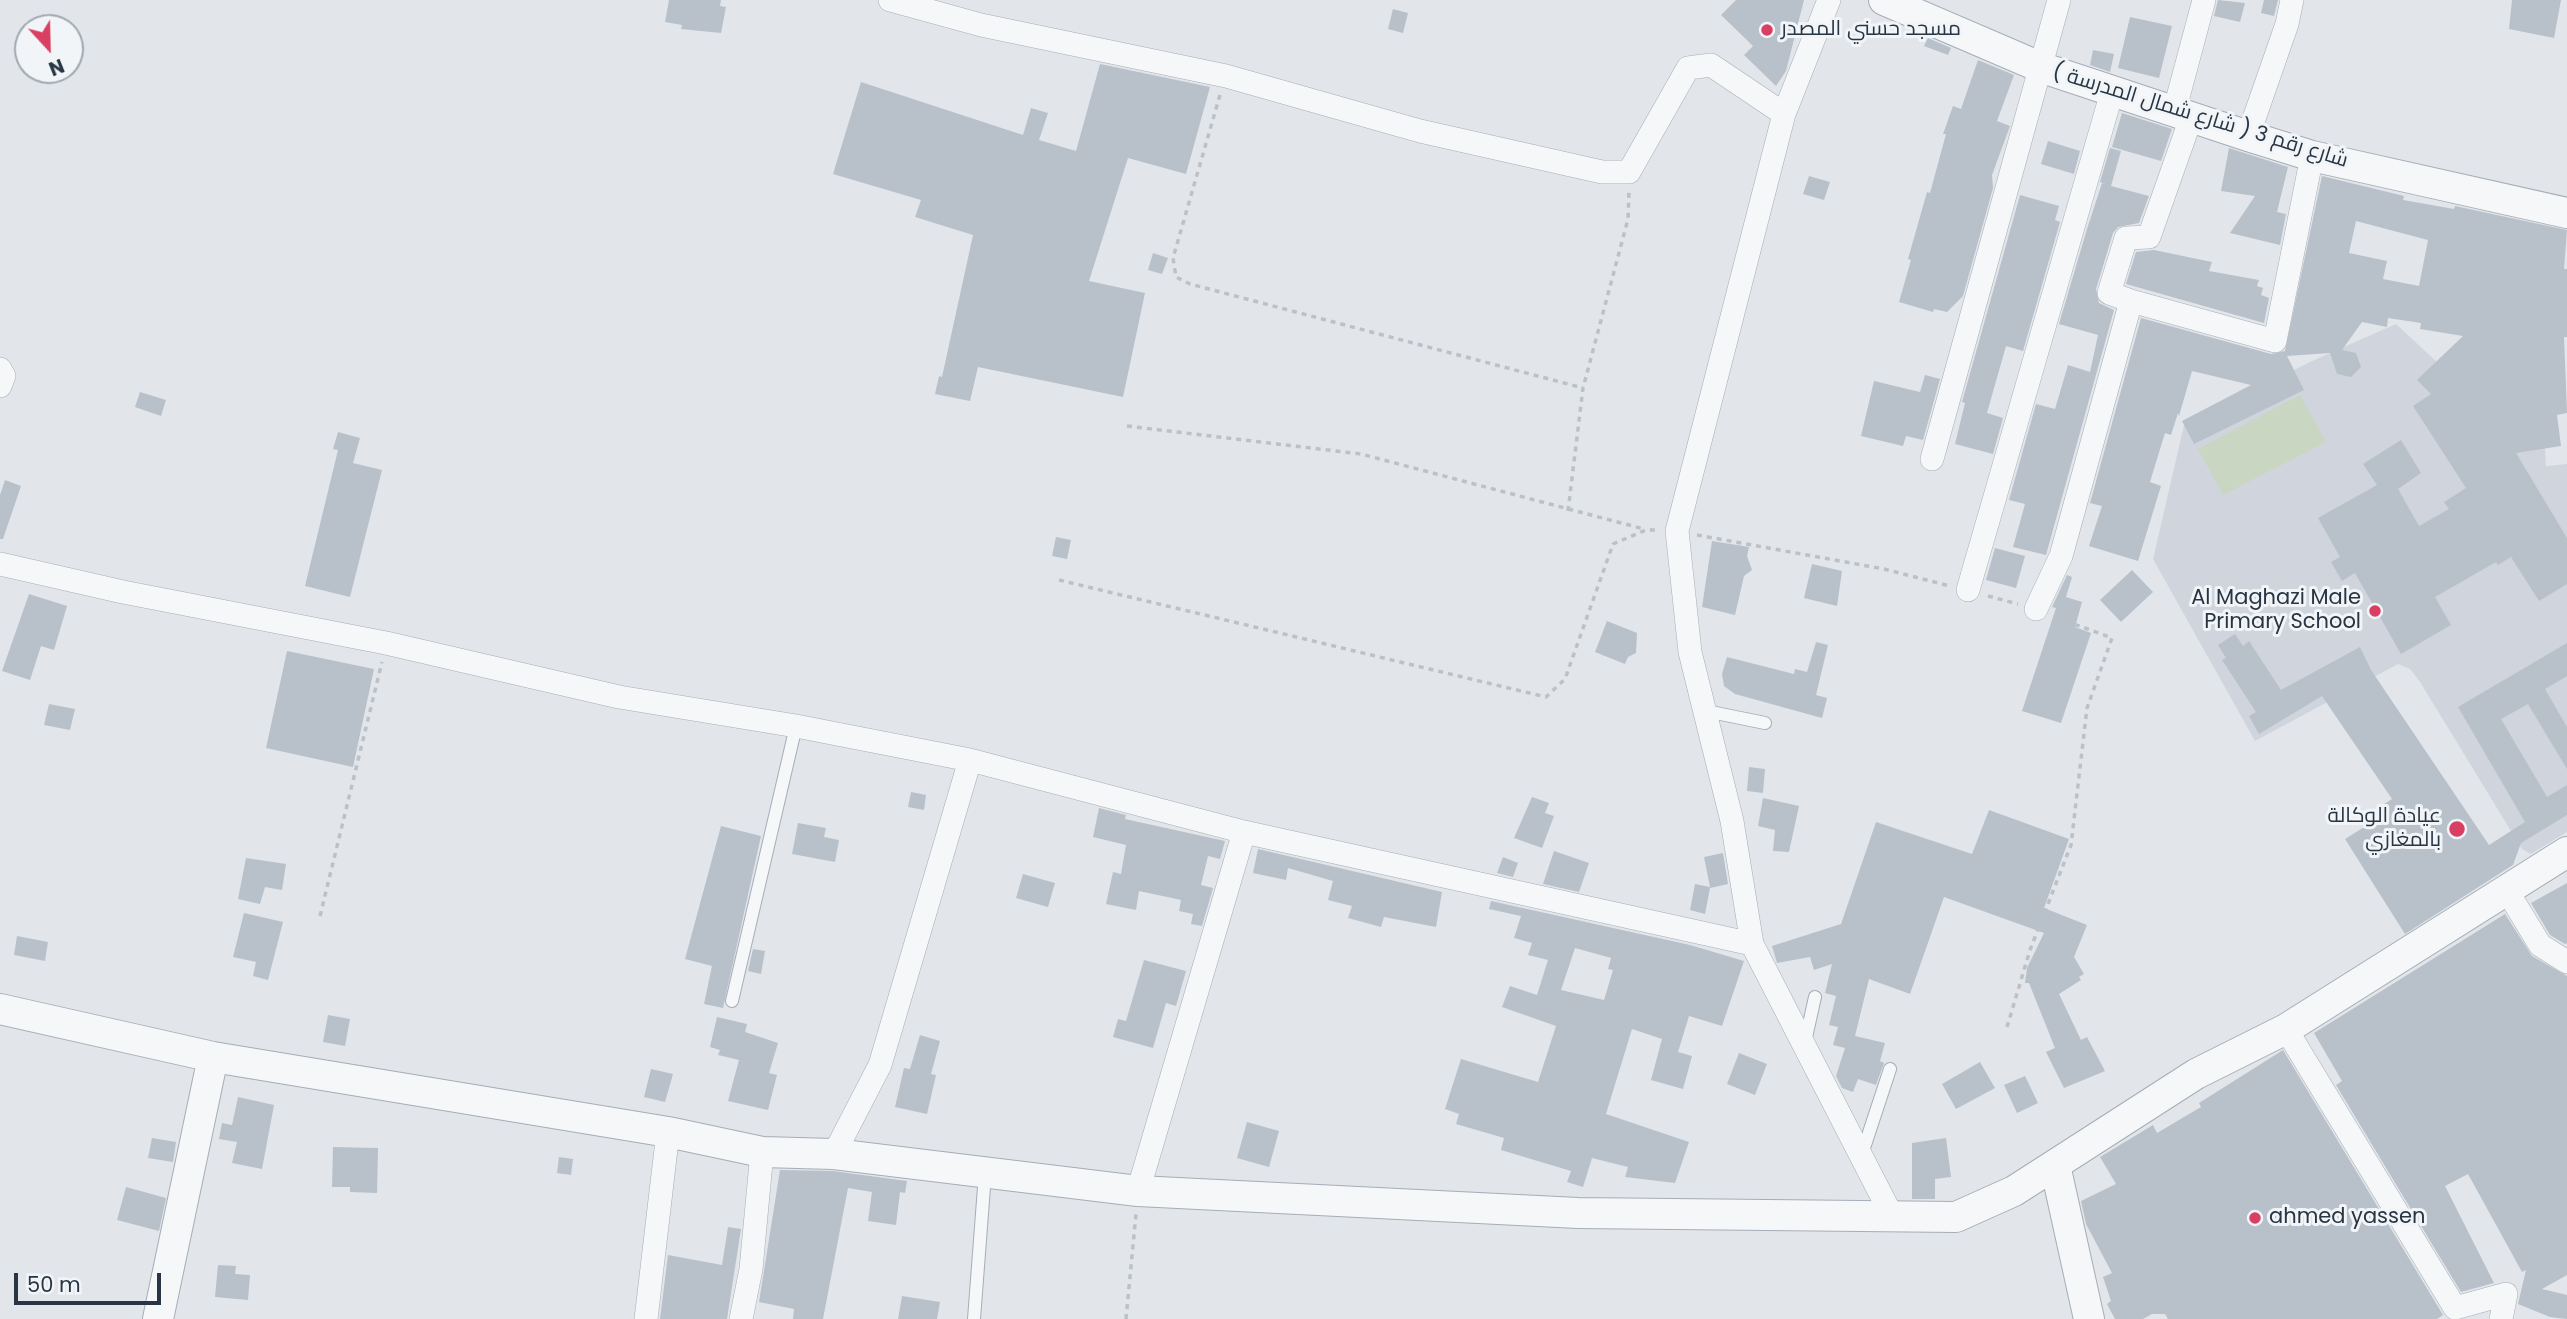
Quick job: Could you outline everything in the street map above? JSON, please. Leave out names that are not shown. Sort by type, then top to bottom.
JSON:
[{"type":"street","points":[[890,0],[981,24],[1226,76],[1420,131],[1602,172],[1629,172],[1688,68],[1710,65],[1784,114]]},
{"type":"street","points":[[1829,0],[1784,114],[1677,531],[1690,652],[1732,821],[1752,944],[1803,1049],[1892,1216]]},
{"type":"street","name":"شارع رقم 3 ( شارع شمال المدرسة )","points":[[1884,0],[2040,67],[2248,136],[2312,156],[2567,214]]},
{"type":"street","points":[[1931,459],[2059,0]]},
{"type":"street","points":[[2204,0],[2182,115],[2149,237],[2126,238],[2109,293],[2275,341],[2312,156]]},
{"type":"street","points":[[2248,136],[2287,24],[2292,0]]},
{"type":"street","points":[[1968,590],[2112,92]]},
{"type":"street","points":[[2036,609],[2061,556],[2131,301]]},
{"type":"street","points":[[0,369],[4,376],[0,386]]},
{"type":"street","points":[[0,564],[123,592],[386,643],[619,697],[796,726],[970,760],[1244,832],[1752,944]]},
{"type":"street","points":[[834,1154],[880,1065],[970,760]]},
{"type":"street","points":[[1138,1191],[1244,832]]},
{"type":"street","points":[[0,1009],[213,1057],[668,1132],[762,1152],[834,1154],[1138,1191],[1578,1213],[1956,1217],[2014,1191],[2196,1074],[2286,1029],[2567,852]]},
{"type":"street","points":[[2506,889],[2540,945],[2567,962]]},
{"type":"street","points":[[2286,1029],[2455,1308],[2506,1294],[2501,1319]]},
{"type":"street","points":[[158,1319],[213,1057]]},
{"type":"street","points":[[646,1319],[668,1132]]},
{"type":"street","points":[[741,1319],[751,1269],[762,1152]]},
{"type":"street","points":[[2055,1165],[2089,1319]]},
{"type":"lane","points":[[1706,711],[1765,723]]},
{"type":"lane","points":[[732,1001],[796,726]]},
{"type":"lane","points":[[1803,1049],[1815,997]]},
{"type":"lane","points":[[1860,1158],[1890,1069]]},
{"type":"lane","points":[[974,1319],[985,1174]]},
{"type":"path","points":[[1226,76],[1173,258],[1176,277],[1190,284],[1583,388]]},
{"type":"path","points":[[1568,511],[1583,388],[1628,219],[1629,172]]},
{"type":"path","points":[[1127,426],[1361,454],[1646,530],[1677,531],[1884,569],[2036,609],[2112,638],[2087,708],[2071,845],[2030,950],[2007,1027]]},
{"type":"path","points":[[1059,580],[1546,697],[1565,679],[1613,544],[1646,530]]},
{"type":"path","points":[[320,916],[386,643]]},
{"type":"path","points":[[1126,1319],[1138,1191]]},
{"type":"shaded area","name":"Al Maghazi Male Primary School","points":[[2396,324],[2480,402],[2542,395],[2546,466],[2567,464],[2567,832],[2531,854],[2522,849],[2420,682],[2410,669],[2398,664],[2255,741],[2153,559],[2184,425],[2312,361]]},
{"type":"green space","points":[[2300,395],[2326,442],[2223,495],[2198,449]]},
{"type":"building","points":[[669,0],[721,0],[720,6],[726,7],[721,33],[681,29],[682,25],[665,22]]},
{"type":"building","name":"مسجد حسني المصدر","points":[[1736,0],[1804,0],[1786,71],[1776,86],[1744,55],[1753,46],[1721,15]]},
{"type":"building","points":[[2218,0],[2245,3],[2240,22],[2214,16]]},
{"type":"building","points":[[2264,0],[2278,0],[2274,16],[2261,13]]},
{"type":"building","points":[[2512,0],[2561,0],[2554,38],[2509,29]]},
{"type":"building","points":[[1393,9],[1408,13],[1403,33],[1388,29]]},
{"type":"building","points":[[2130,17],[2172,26],[2159,78],[2118,68]]},
{"type":"building","points":[[1928,38],[1951,48],[1948,55],[1924,46]]},
{"type":"building","points":[[2093,50],[2114,54],[2110,72],[2090,65]]},
{"type":"building","points":[[1978,60],[2014,75],[1997,121],[2010,126],[1992,175],[1993,188],[1963,296],[1947,312],[1934,309],[1933,312],[1899,302],[1911,260],[1908,259],[1946,134],[1943,134],[1953,106],[1961,109]]},
{"type":"building","points":[[1100,64],[1210,87],[1186,174],[1128,158],[1089,281],[1145,293],[1123,397],[978,367],[970,401],[935,394],[939,376],[942,377],[973,235],[915,217],[921,200],[833,174],[861,82],[1023,135],[1031,108],[1048,113],[1039,140],[1076,151]]},
{"type":"building","points":[[2122,113],[2172,129],[2161,161],[2112,147]]},
{"type":"building","points":[[2048,141],[2080,151],[2074,174],[2041,164]]},
{"type":"building","points":[[2110,148],[2121,151],[2111,186],[2149,196],[2139,223],[2118,227],[2113,233],[2096,289],[2099,303],[2114,310],[2046,555],[2013,547],[2025,504],[2009,500],[2036,404],[2055,409],[2068,365],[2090,372],[2098,335],[2059,324],[2102,183],[2106,184],[2100,182]]},
{"type":"building","points":[[2229,148],[2288,167],[2277,212],[2286,214],[2280,245],[2230,233],[2255,196],[2221,191]]},
{"type":"building","points":[[1809,176],[1830,182],[1824,200],[1803,194]]},
{"type":"building","points":[[2322,176],[2404,196],[2403,200],[2454,209],[2455,206],[2567,230],[2564,269],[2567,269],[2567,337],[2564,337],[2567,413],[2557,415],[2561,446],[2516,453],[2567,538],[2567,584],[2539,601],[2511,557],[2498,565],[2496,562],[2435,597],[2451,625],[2401,654],[2355,573],[2342,581],[2331,562],[2340,557],[2318,518],[2377,485],[2363,464],[2401,440],[2421,473],[2398,489],[2419,526],[2449,509],[2444,502],[2466,488],[2413,406],[2431,394],[2417,380],[2463,336],[2420,329],[2421,323],[2388,318],[2387,327],[2362,322],[2342,350],[2356,353],[2361,367],[2351,377],[2337,374],[2330,353],[2287,356],[2304,390],[2194,444],[2182,421],[2251,385],[2192,371],[2179,416],[2178,413],[2171,435],[2165,433],[2150,482],[2161,486],[2138,561],[2089,546],[2102,506],[2090,503],[2141,318],[2271,354],[2285,351]],"holes":[[[2356,221],[2428,240],[2419,286],[2383,279],[2387,261],[2349,253]]]},
{"type":"building","points":[[2020,195],[2059,206],[2055,220],[2060,222],[2023,351],[2006,346],[1987,413],[2003,418],[1993,454],[1955,444],[1965,403],[1962,402]]},
{"type":"building","points":[[2154,250],[2212,262],[2209,271],[2259,280],[2257,286],[2263,288],[2261,295],[2269,298],[2264,323],[2126,284],[2136,252]]},
{"type":"building","points":[[1153,253],[1168,258],[1162,274],[1148,270]]},
{"type":"building","points":[[1925,375],[1940,379],[1923,440],[1906,436],[1903,446],[1861,436],[1874,381],[1920,392]]},
{"type":"building","points":[[140,392],[166,400],[161,416],[135,407]]},
{"type":"building","points":[[338,432],[360,438],[353,463],[382,470],[350,597],[305,586],[338,450],[333,449]]},
{"type":"building","points":[[5,480],[21,486],[3,539],[0,539],[0,495]]},
{"type":"building","points":[[1056,537],[1071,540],[1067,559],[1052,556]]},
{"type":"building","points":[[1712,541],[1749,547],[1747,556],[1752,570],[1744,576],[1735,615],[1702,607]]},
{"type":"building","points":[[1995,548],[2025,556],[2016,588],[1986,580]]},
{"type":"building","points":[[1812,564],[1842,571],[1837,606],[1804,598]]},
{"type":"building","points":[[2132,570],[2153,592],[2121,622],[2100,600]]},
{"type":"building","points":[[2067,575],[2072,577],[2066,597],[2082,602],[2075,627],[2091,633],[2061,723],[2022,711],[2056,608],[2052,607]]},
{"type":"building","points":[[29,594],[67,606],[54,650],[41,646],[30,680],[2,671]]},
{"type":"building","points":[[1607,621],[1637,633],[1636,653],[1628,657],[1625,664],[1595,652]]},
{"type":"building","points":[[2235,634],[2243,646],[2249,641],[2281,690],[2360,647],[2371,670],[2489,845],[2525,822],[2458,707],[2567,643],[2567,676],[2545,689],[2567,727],[2567,769],[2528,704],[2501,719],[2547,797],[2567,785],[2567,815],[2521,843],[2513,865],[2405,934],[2345,839],[2369,824],[2364,817],[2392,799],[2322,696],[2259,734],[2249,716],[2256,712],[2222,660],[2226,658],[2218,645]]},
{"type":"building","points":[[1816,642],[1828,645],[1816,695],[1827,698],[1822,718],[1735,694],[1724,686],[1722,674],[1727,657],[1794,674],[1795,669],[1807,672]]},
{"type":"building","points":[[287,651],[374,669],[353,767],[266,748]]},
{"type":"building","points":[[49,704],[75,709],[70,730],[44,725]]},
{"type":"building","points":[[1749,767],[1765,769],[1763,793],[1747,791]]},
{"type":"building","points":[[911,792],[926,795],[924,810],[908,807]]},
{"type":"building","points":[[1532,797],[1549,803],[1545,813],[1554,816],[1542,848],[1514,838]]},
{"type":"building","points":[[1763,798],[1799,806],[1789,852],[1773,851],[1775,830],[1758,826]]},
{"type":"building","points":[[1099,808],[1126,815],[1125,819],[1225,841],[1220,859],[1208,856],[1201,885],[1213,888],[1202,926],[1191,924],[1193,914],[1179,911],[1181,900],[1139,891],[1136,910],[1106,904],[1113,872],[1121,874],[1126,845],[1093,837]]},
{"type":"building","points":[[1989,810],[2069,839],[2044,908],[2087,925],[2074,957],[2084,974],[2079,977],[2081,980],[2059,994],[2081,1040],[2087,1037],[2105,1071],[2064,1088],[2046,1052],[2055,1048],[2029,983],[2025,983],[2027,968],[2044,933],[1944,897],[1910,994],[1869,979],[1855,1036],[1885,1043],[1880,1061],[1884,1063],[1876,1085],[1858,1079],[1853,1092],[1842,1088],[1836,1076],[1845,1048],[1833,1045],[1838,1027],[1829,1025],[1836,996],[1825,993],[1832,964],[1814,970],[1810,957],[1777,963],[1772,946],[1841,924],[1876,822],[1972,854]]},
{"type":"building","points":[[798,823],[826,828],[824,837],[839,840],[835,862],[792,854]]},
{"type":"building","points":[[721,826],[761,836],[723,1008],[704,1004],[712,966],[685,959]]},
{"type":"building","points":[[1258,849],[1442,892],[1436,927],[1384,917],[1381,927],[1348,918],[1352,906],[1328,900],[1333,881],[1288,868],[1286,880],[1253,873]]},
{"type":"building","points":[[1554,851],[1589,863],[1579,892],[1543,884]]},
{"type":"building","points":[[1723,853],[1728,884],[1710,888],[1705,914],[1690,910],[1695,884],[1710,887],[1704,857]]},
{"type":"building","points":[[1503,857],[1518,863],[1513,877],[1497,873]]},
{"type":"building","points":[[246,858],[286,864],[282,890],[265,887],[260,904],[238,899]]},
{"type":"building","points":[[1023,874],[1055,883],[1048,907],[1016,898]]},
{"type":"building","points":[[2567,883],[2565,944],[2550,935],[2531,903]]},
{"type":"building","points":[[1491,901],[1690,945],[1744,961],[1722,1026],[1689,1016],[1678,1052],[1692,1056],[1683,1089],[1651,1080],[1662,1039],[1632,1029],[1606,1114],[1689,1142],[1675,1183],[1625,1177],[1628,1167],[1592,1158],[1583,1187],[1567,1182],[1571,1171],[1501,1150],[1504,1138],[1456,1124],[1459,1114],[1445,1109],[1461,1059],[1538,1082],[1556,1026],[1502,1007],[1510,986],[1537,995],[1548,960],[1528,955],[1532,943],[1514,938],[1521,916],[1489,909]],"holes":[[[1575,948],[1611,958],[1608,969],[1613,970],[1604,1000],[1561,990]]]},
{"type":"building","points":[[244,913],[283,922],[268,980],[253,976],[256,962],[233,957]]},
{"type":"building","points":[[2505,914],[2532,956],[2567,976],[2567,1275],[2542,1289],[2567,1295],[2567,1319],[2550,1317],[2518,1304],[2526,1270],[2522,1272],[2468,1174],[2445,1186],[2494,1283],[2461,1292],[2336,1085],[2342,1081],[2314,1033]]},
{"type":"building","points":[[17,936],[48,942],[45,961],[14,955]]},
{"type":"building","points":[[753,949],[765,951],[761,974],[748,971]]},
{"type":"building","points":[[1144,960],[1186,971],[1176,1006],[1166,1003],[1153,1048],[1113,1037],[1118,1019],[1126,1021]]},
{"type":"building","points":[[328,1015],[350,1019],[345,1046],[323,1042]]},
{"type":"building","points":[[717,1017],[747,1024],[745,1032],[778,1043],[769,1073],[777,1075],[768,1110],[728,1101],[739,1060],[718,1055],[720,1050],[710,1047]]},
{"type":"building","points":[[920,1035],[940,1041],[931,1074],[936,1075],[927,1114],[895,1107],[904,1068],[910,1069]]},
{"type":"building","points":[[2283,1050],[2443,1315],[2437,1319],[2168,1319],[2165,1314],[2152,1314],[2143,1319],[2115,1319],[2107,1304],[2111,1301],[2103,1277],[2112,1273],[2086,1224],[2081,1201],[2116,1184],[2100,1157],[2153,1125],[2157,1133],[2201,1107],[2199,1103]]},
{"type":"building","points":[[1739,1053],[1767,1064],[1755,1095],[1727,1084]]},
{"type":"building","points":[[1980,1062],[1995,1088],[1956,1109],[1942,1084]]},
{"type":"building","points":[[651,1069],[673,1074],[665,1102],[644,1097]]},
{"type":"building","points":[[2025,1076],[2038,1103],[2017,1113],[2004,1085]]},
{"type":"building","points":[[238,1097],[274,1105],[262,1169],[232,1163],[237,1142],[219,1139],[222,1123],[232,1125]]},
{"type":"building","points":[[1247,1122],[1279,1131],[1269,1167],[1237,1158]]},
{"type":"building","points":[[152,1138],[176,1142],[173,1162],[148,1158]]},
{"type":"building","points":[[1946,1138],[1951,1177],[1935,1179],[1935,1199],[1912,1199],[1912,1143]]},
{"type":"building","points":[[333,1147],[378,1148],[377,1193],[350,1192],[350,1187],[332,1187]]},
{"type":"building","points":[[559,1157],[573,1159],[571,1175],[557,1173]]},
{"type":"building","points":[[780,1170],[833,1171],[907,1181],[905,1193],[900,1192],[896,1225],[868,1221],[872,1192],[848,1188],[823,1319],[793,1319],[794,1309],[759,1302]]},
{"type":"building","points":[[126,1187],[166,1198],[159,1231],[117,1220]]},
{"type":"building","points":[[728,1227],[741,1229],[727,1319],[660,1319],[668,1255],[722,1265]]},
{"type":"building","points":[[218,1265],[236,1266],[235,1274],[250,1275],[248,1300],[215,1297]]},
{"type":"building","points":[[902,1296],[940,1302],[937,1319],[898,1319]]},
{"type":"place","name":"مسجد حسني المصدر","points":[[1767,30]]},
{"type":"place","name":"Al Maghazi Male Primary School","points":[[2375,611]]},
{"type":"place","name":"عيادة الوكالة بالمغازي","points":[[2457,829]]},
{"type":"place","name":"ahmed yassen","points":[[2255,1218]]}]
